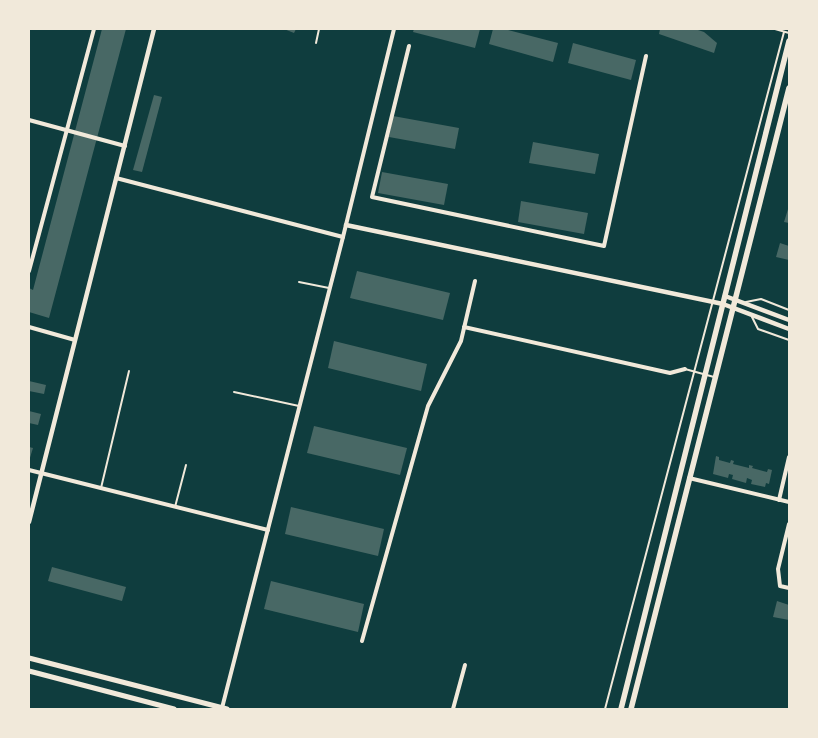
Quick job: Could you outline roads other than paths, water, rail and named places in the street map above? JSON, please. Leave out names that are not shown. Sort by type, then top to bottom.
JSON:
[{"type":"main road","points":[[621,709],[789,41]]},
{"type":"main road","points":[[631,709],[789,88]]},
{"type":"main road","points":[[29,658],[225,708]]},
{"type":"main road","points":[[29,672],[174,709]]},
{"type":"street","points":[[29,271],[94,29]]},
{"type":"street","points":[[29,522],[154,29]]},
{"type":"street","points":[[225,708],[394,29]]},
{"type":"street","points":[[409,46],[372,197],[604,246],[646,56]]},
{"type":"street","points":[[29,120],[125,146]]},
{"type":"street","points":[[116,178],[343,237]]},
{"type":"street","points":[[346,225],[723,304],[789,329]]},
{"type":"street","points":[[362,641],[428,406],[461,342],[475,281]]},
{"type":"street","points":[[725,296],[789,320]]},
{"type":"street","points":[[29,327],[75,340]]},
{"type":"street","points":[[464,327],[670,373],[685,369]]},
{"type":"street","points":[[779,500],[789,457]]},
{"type":"street","points":[[29,470],[268,530]]},
{"type":"street","points":[[689,478],[789,502]]},
{"type":"street","points":[[789,524],[778,569],[780,586],[789,588]]},
{"type":"street","points":[[453,709],[465,665]]},
{"type":"lane","points":[[316,43],[319,29]]},
{"type":"lane","points":[[775,29],[789,33]]},
{"type":"lane","points":[[605,709],[784,32]]},
{"type":"lane","points":[[299,282],[330,288]]},
{"type":"lane","points":[[742,303],[761,299],[789,310]]},
{"type":"lane","points":[[751,315],[758,329],[789,340]]},
{"type":"lane","points":[[685,369],[715,377]]},
{"type":"lane","points":[[101,488],[129,371]]},
{"type":"lane","points":[[234,392],[299,406]]},
{"type":"lane","points":[[175,507],[186,465]]}]
